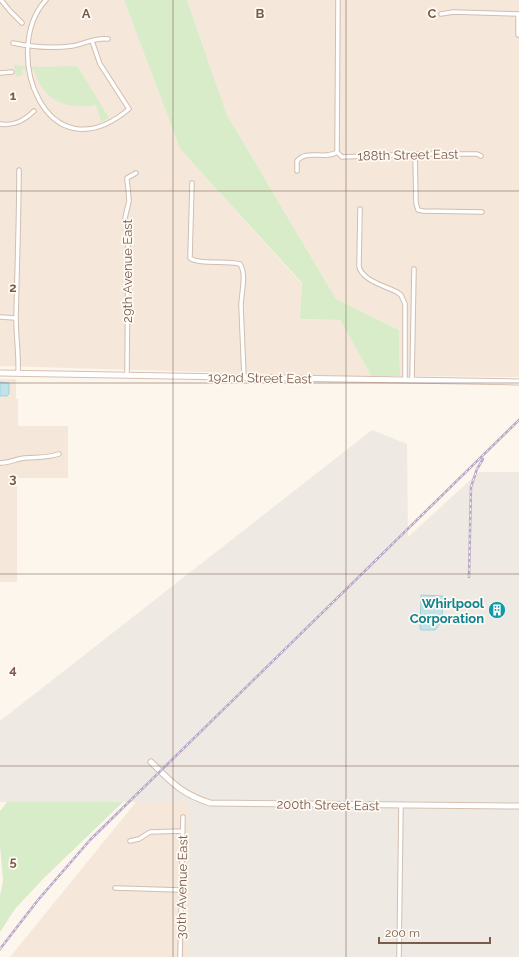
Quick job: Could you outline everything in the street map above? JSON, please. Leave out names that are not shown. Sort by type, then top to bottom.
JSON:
[{"type":"street","points":[[1,0],[5,6],[23,21],[18,29]]},
{"type":"street","points":[[38,5],[46,0]]},
{"type":"street","points":[[297,171],[297,161],[300,157],[310,155],[332,155],[337,152],[338,0]]},
{"type":"street","points":[[0,10],[5,6]]},
{"type":"street","points":[[441,14],[453,12],[518,14],[518,35]]},
{"type":"street","points":[[13,44],[49,48],[69,46],[101,38],[108,39]]},
{"type":"street","points":[[58,125],[79,129],[94,128],[110,122],[129,110],[100,64],[92,41]]},
{"type":"street","points":[[0,73],[12,70],[14,79]]},
{"type":"street","points":[[0,124],[10,125],[21,122],[32,110],[39,115]]},
{"type":"street","name":"188th Street East","points":[[337,152],[342,157],[415,154],[477,154],[480,156]]},
{"type":"street","points":[[415,154],[416,203],[418,210],[482,212]]},
{"type":"street","points":[[18,373],[16,318],[19,170]]},
{"type":"street","name":"29th Avenue East","points":[[128,375],[128,231],[125,218],[129,201],[127,180],[136,173]]},
{"type":"street","points":[[192,183],[190,258],[197,261],[233,262],[241,265],[243,278],[241,304],[244,378]]},
{"type":"street","points":[[360,209],[359,266],[361,272],[368,278],[397,292],[401,295],[405,304],[405,380]]},
{"type":"street","points":[[412,380],[414,269]]},
{"type":"street","points":[[0,317],[16,318]]},
{"type":"street","name":"192nd Street East","points":[[0,373],[519,382]]},
{"type":"street","points":[[0,463],[14,462],[23,458],[43,458],[59,454]]},
{"type":"street","name":"200th Street East","points":[[151,762],[169,780],[184,792],[210,803],[519,806]]},
{"type":"street","points":[[399,957],[401,806]]},
{"type":"street","name":"30th Avenue East","points":[[180,957],[183,817]]},
{"type":"street","points":[[130,841],[139,840],[150,832],[183,831]]},
{"type":"street","points":[[115,888],[181,890]]},
{"type":"shaded area","points":[[0,0],[124,0],[180,149],[302,284],[300,319],[340,320],[372,377],[0,366]]},
{"type":"shaded area","points":[[187,0],[519,0],[519,377],[400,376],[399,330],[336,299],[227,115]]},
{"type":"shaded area","points":[[0,379],[16,379],[18,426],[68,426],[68,478],[17,478],[17,582],[0,582]]},
{"type":"shaded area","points":[[372,430],[407,444],[408,537],[479,472],[519,472],[519,957],[190,957],[189,802],[0,802],[0,721]]},
{"type":"shaded area","points":[[136,802],[190,802],[190,957],[10,957]]},
{"type":"green space","points":[[124,0],[187,0],[227,115],[336,299],[399,330],[400,376],[372,377],[340,320],[300,319],[302,283],[180,149]]},
{"type":"green space","points":[[14,65],[39,67],[78,67],[109,118],[101,122],[96,105],[75,106],[57,101],[50,96],[38,81],[34,70],[22,69],[23,75],[16,77]]},
{"type":"green space","points":[[7,802],[123,802],[43,879],[15,909],[0,932],[0,896],[3,881],[0,846],[0,811]]},
{"type":"water","points":[[0,382],[9,383],[9,394],[7,396],[0,396]]},
{"type":"water","points":[[421,595],[443,596],[442,621],[435,630],[420,629]]},
{"type":"railway","points":[[0,949],[38,900],[90,840],[519,420]]},
{"type":"railway","points":[[469,577],[471,487],[477,469],[483,459]]},
{"type":"place","name":"Whirlpool Corporation","points":[[497,610]]}]
